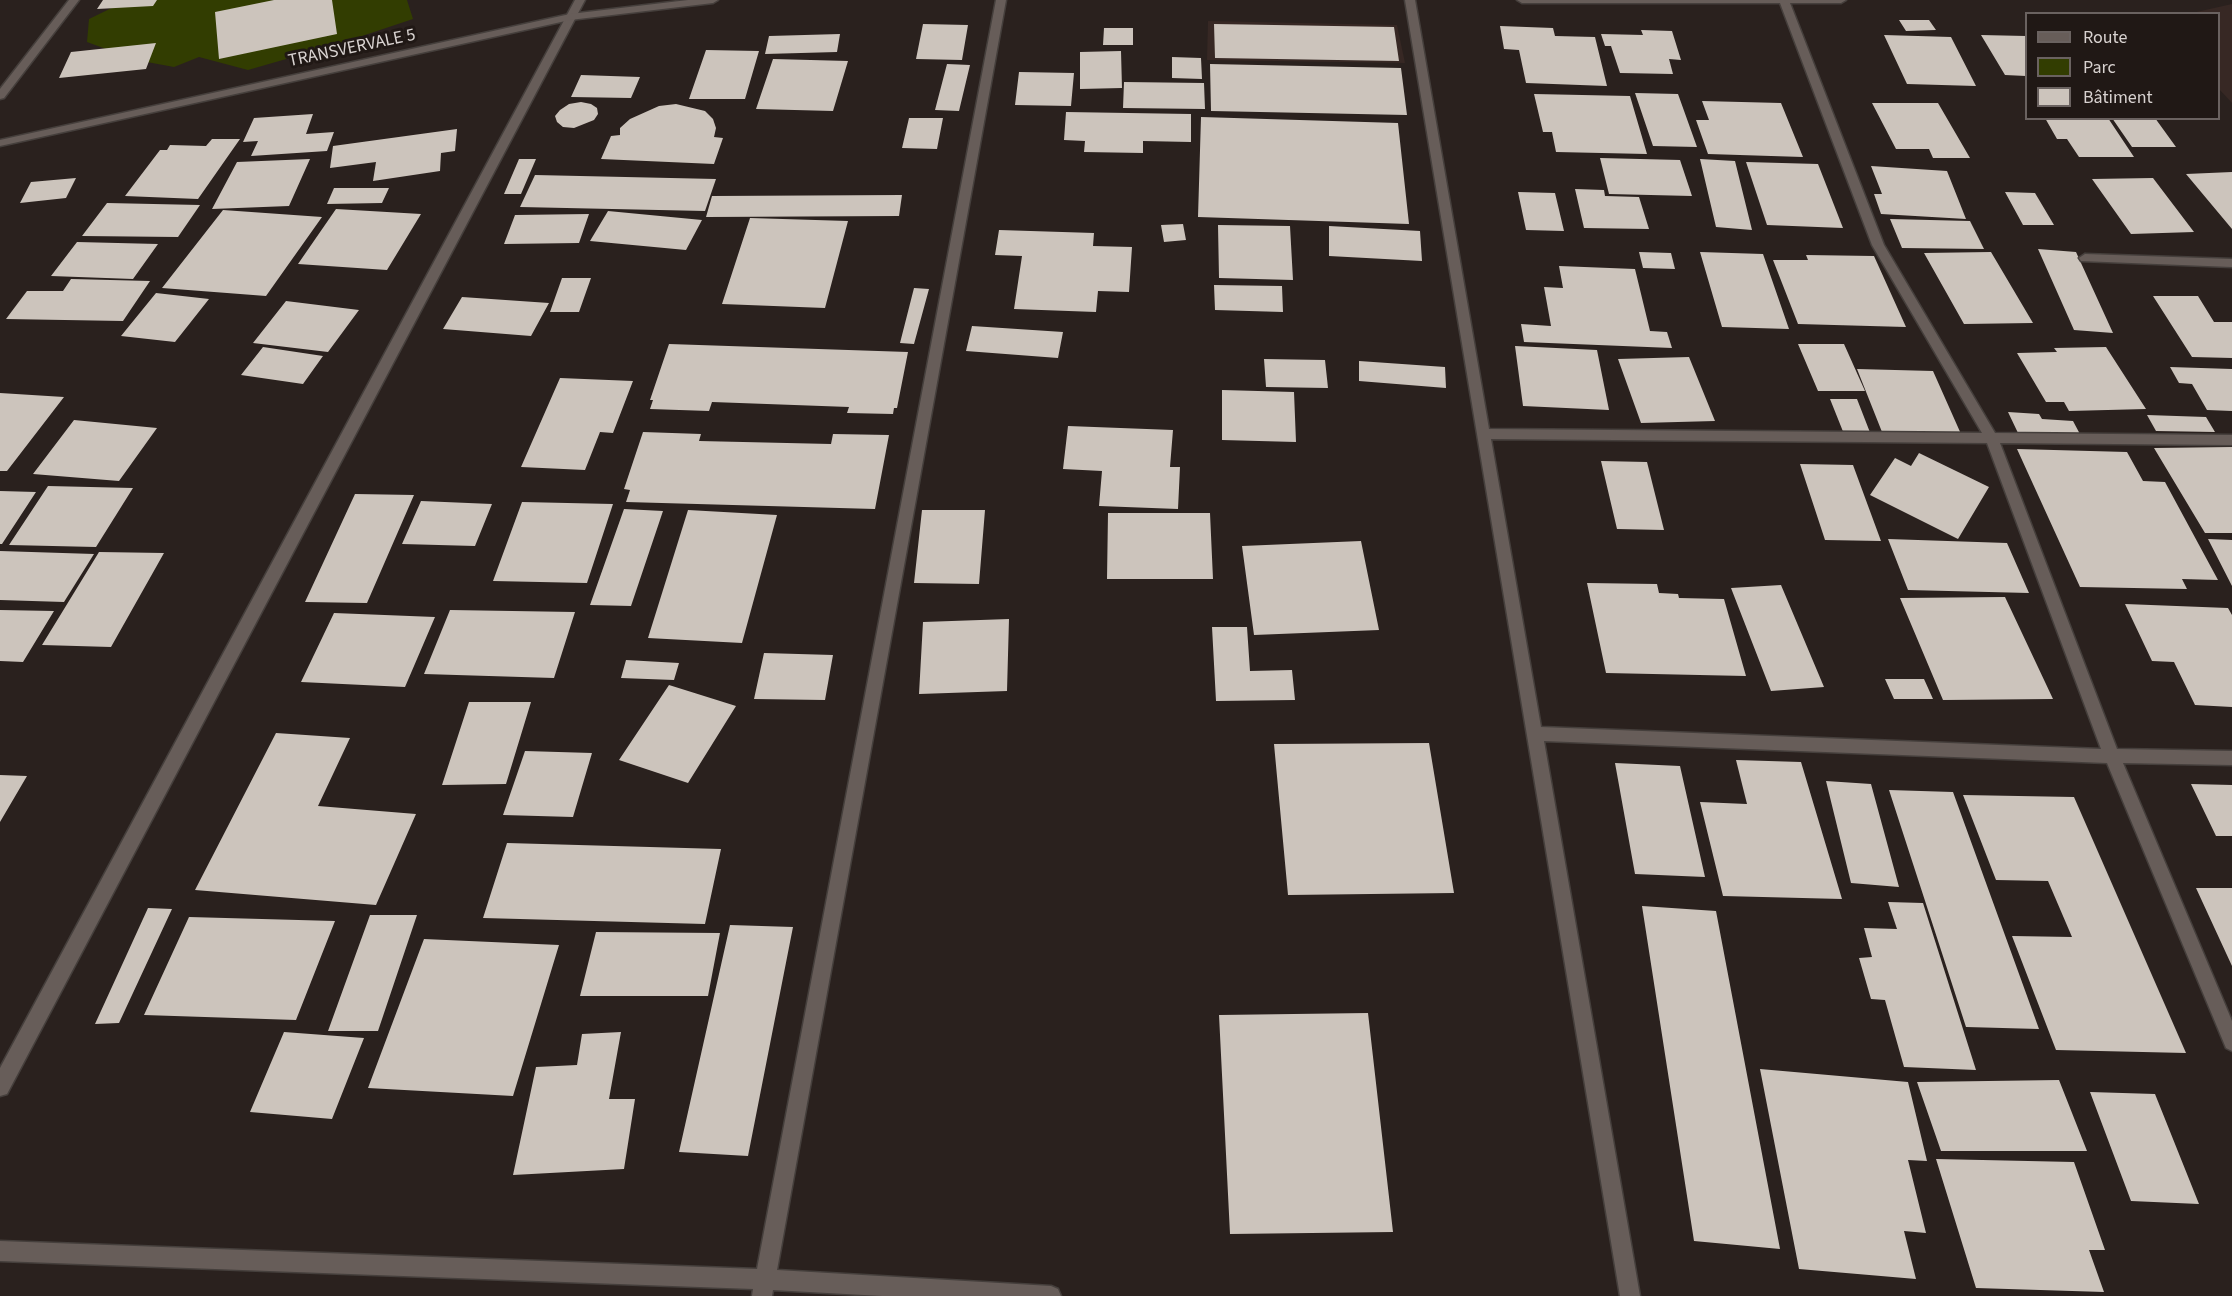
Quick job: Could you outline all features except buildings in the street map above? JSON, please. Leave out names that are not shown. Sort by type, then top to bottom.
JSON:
[{"type":"street","points":[[0,96],[74,0]]},
{"type":"street","points":[[0,1087],[580,0]]},
{"type":"street","name":"TRANSVERVALE 5","points":[[0,143],[570,17],[713,0]]},
{"type":"street","points":[[763,1288],[1001,0]]},
{"type":"street","points":[[1410,0],[1630,1296]]},
{"type":"street","points":[[1522,0],[1841,0]]},
{"type":"street","points":[[1784,0],[1878,245],[1992,440],[2112,756],[2232,1042]]},
{"type":"street","points":[[2085,258],[2232,263]]},
{"type":"street","points":[[1485,434],[1992,440],[2232,440]]},
{"type":"street","points":[[1535,734],[2112,756],[2232,758]]},
{"type":"street","points":[[0,1251],[763,1288],[1051,1296]]},
{"type":"shaded area","points":[[2232,4],[2232,103],[2220,90],[2220,12],[2196,12]]},
{"type":"shaded area","points":[[1208,21],[1397,25],[1405,63],[1207,60]]},
{"type":"green space","points":[[128,0],[407,0],[413,19],[335,45],[248,70],[199,57],[174,67],[136,60],[87,42],[89,19]]}]
